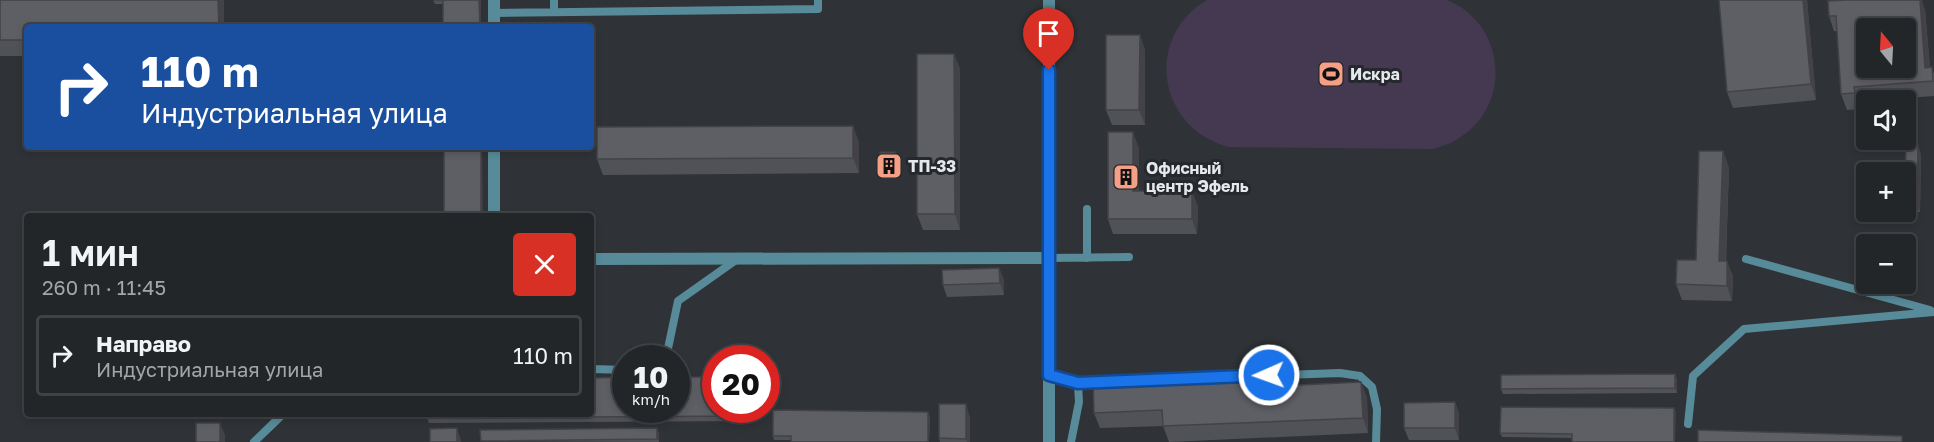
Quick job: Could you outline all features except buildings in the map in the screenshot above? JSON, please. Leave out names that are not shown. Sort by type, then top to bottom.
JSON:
[{"type":"street","points":[[494,0],[494,24]]},
{"type":"street","points":[[1049,0],[1049,442]]},
{"type":"street","points":[[494,150],[494,213]]},
{"type":"street","points":[[594,259],[1049,258]]},
{"type":"lane","points":[[554,0],[554,12]]},
{"type":"lane","points":[[494,13],[818,9],[818,0]]},
{"type":"lane","points":[[1087,209],[1087,258]]},
{"type":"lane","points":[[1049,258],[1129,257]]},
{"type":"lane","points":[[669,345],[678,301],[739,258]]},
{"type":"lane","points":[[1746,260],[1934,311]]},
{"type":"lane","points":[[1688,424],[1693,376],[1744,329],[1934,311]]},
{"type":"lane","points":[[594,369],[612,369]]},
{"type":"lane","points":[[1245,376],[1340,373],[1360,376],[1372,387],[1375,398],[1376,442]]},
{"type":"lane","points":[[1049,375],[1078,383],[1114,381]]},
{"type":"lane","points":[[1071,442],[1079,402],[1078,383]]},
{"type":"lane","points":[[254,442],[280,417]]},
{"type":"shaded area","name":"Искра","points":[[1207,0],[1447,0],[1466,11],[1481,26],[1490,44],[1495,64],[1495,84],[1489,103],[1478,121],[1462,136],[1433,149],[1229,147],[1205,137],[1187,122],[1174,103],[1167,81],[1167,58],[1173,36],[1187,16]]},
{"type":"place","name":"Искра","points":[[1331,74]]},
{"type":"place","name":"ТП-33","points":[[889,166]]},
{"type":"place","name":"Офисный центр Эфель","points":[[1126,177]]},
{"type":"route","points":[[1049,70],[1049,375],[1078,383],[1269,375]]}]
